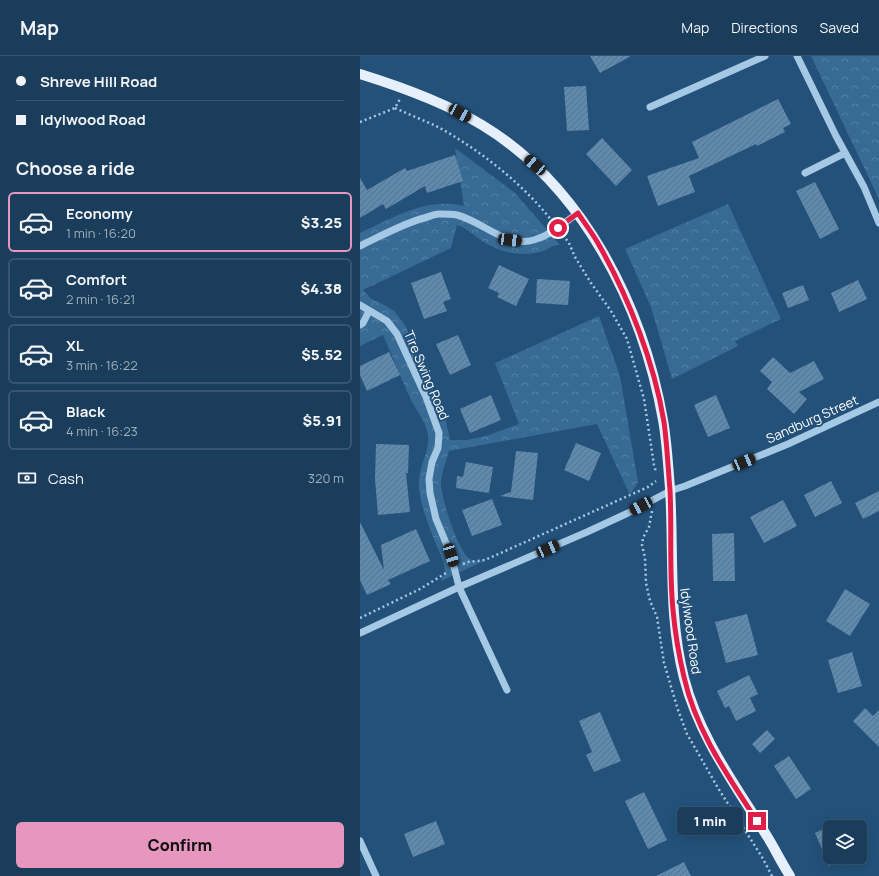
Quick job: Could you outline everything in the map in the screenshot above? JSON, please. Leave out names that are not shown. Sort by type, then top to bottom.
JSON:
[{"type":"main road","name":"Idylwood Road","points":[[360,74],[424,96],[451,108],[482,125],[511,144],[558,188],[578,213],[599,244],[618,281],[646,352],[664,422],[670,491],[673,610],[684,679],[694,710],[707,739],[723,768],[766,835],[790,876]]},
{"type":"street","points":[[650,107],[765,56]]},
{"type":"street","points":[[797,56],[846,154],[864,186],[879,223]]},
{"type":"street","points":[[805,173],[846,154]]},
{"type":"street","points":[[360,246],[412,222],[437,214],[457,215],[510,240],[523,242],[534,240],[558,228],[578,213]]},
{"type":"street","name":"Tire Swing Road","points":[[360,305],[387,321],[397,334],[426,397],[439,433],[438,448],[432,462],[429,479],[430,493],[436,519],[455,568],[459,587],[507,690]]},
{"type":"street","points":[[360,325],[363,323],[369,311]]},
{"type":"street","name":"Sandburg Street","points":[[360,633],[459,587],[587,532],[670,491],[780,447],[879,402]]},
{"type":"street","points":[[360,841],[376,876]]},
{"type":"path","points":[[360,122],[396,108],[440,129],[490,161],[520,186],[546,213],[569,243],[575,257],[591,283],[615,317],[627,339],[644,399],[654,465],[658,477],[656,481],[657,484],[649,527],[643,538],[642,545],[646,584],[650,601],[657,617],[664,663],[687,734],[762,856],[772,876]]},
{"type":"path","points":[[360,618],[420,589],[455,568],[468,562],[485,560],[648,487],[656,481]]},
{"type":"green space","points":[[811,56],[879,56],[879,199]]},
{"type":"green space","points":[[455,148],[515,193],[560,245],[534,253],[510,253],[490,245],[467,229],[457,225],[451,248],[363,290],[370,298],[394,311],[405,325],[445,417],[450,440],[467,440],[486,436],[519,424],[495,363],[599,316],[620,376],[638,482],[630,495],[597,424],[449,451],[443,470],[441,488],[443,499],[455,535],[465,554],[470,559],[481,561],[488,559],[441,581],[445,572],[444,563],[427,522],[419,489],[420,474],[428,447],[427,430],[407,392],[383,335],[360,346],[360,233],[410,210],[436,204],[464,206]]},
{"type":"green space","points":[[728,204],[781,319],[735,341],[738,346],[672,379],[651,307],[625,249]]},
{"type":"building","points":[[590,56],[631,56],[600,73]]},
{"type":"building","points":[[586,86],[589,130],[567,131],[564,87]]},
{"type":"building","points":[[778,99],[791,124],[783,128],[785,132],[689,176],[695,192],[658,206],[647,176],[699,158],[692,142]]},
{"type":"building","points":[[602,138],[632,170],[616,186],[586,154]]},
{"type":"building","points":[[455,155],[463,181],[427,193],[425,186],[386,209],[383,204],[360,218],[360,178],[367,190],[405,168],[407,171]]},
{"type":"building","points":[[815,182],[839,229],[820,239],[796,191]]},
{"type":"building","points":[[499,265],[529,279],[516,306],[497,297],[499,293],[488,288]]},
{"type":"building","points":[[441,272],[451,299],[443,302],[447,311],[424,319],[411,283]]},
{"type":"building","points":[[537,279],[570,281],[568,305],[536,303]]},
{"type":"building","points":[[858,280],[867,299],[839,312],[831,293]]},
{"type":"building","points":[[803,285],[809,300],[788,308],[782,293]]},
{"type":"building","points":[[458,335],[471,365],[450,375],[436,344]]},
{"type":"building","points":[[389,352],[400,375],[367,391],[360,375],[360,366]]},
{"type":"building","points":[[773,357],[790,373],[814,361],[824,379],[799,392],[807,399],[794,414],[767,389],[772,382],[760,371]]},
{"type":"building","points":[[491,395],[501,420],[470,433],[460,409]]},
{"type":"building","points":[[716,395],[730,428],[708,437],[694,405]]},
{"type":"building","points":[[576,443],[601,453],[589,481],[564,470]]},
{"type":"building","points":[[376,444],[409,445],[408,473],[406,473],[410,512],[378,515],[375,479]]},
{"type":"building","points":[[516,451],[538,453],[533,500],[500,496],[511,492]]},
{"type":"building","points":[[466,462],[493,467],[489,493],[456,488],[457,476],[463,477]]},
{"type":"building","points":[[831,481],[842,503],[815,517],[804,495]]},
{"type":"building","points":[[879,491],[879,511],[863,519],[855,503]]},
{"type":"building","points":[[492,499],[502,525],[472,536],[462,510]]},
{"type":"building","points":[[783,500],[797,526],[764,543],[750,517]]},
{"type":"building","points":[[360,522],[384,570],[381,545],[416,529],[430,561],[388,580],[391,584],[367,595],[360,580]]},
{"type":"building","points":[[734,533],[735,581],[713,581],[712,534]]},
{"type":"building","points":[[845,589],[870,604],[850,636],[826,621]]},
{"type":"building","points":[[747,614],[758,655],[726,663],[715,622]]},
{"type":"building","points":[[852,652],[862,686],[838,693],[828,660]]},
{"type":"building","points":[[749,675],[758,694],[750,698],[756,711],[736,721],[729,706],[725,708],[717,691]]},
{"type":"building","points":[[865,708],[873,716],[879,710],[879,747],[853,721]]},
{"type":"building","points":[[600,712],[621,761],[594,772],[586,755],[592,752],[579,721]]},
{"type":"building","points":[[767,730],[775,739],[760,753],[752,744]]},
{"type":"building","points":[[789,756],[811,789],[796,799],[774,766]]},
{"type":"building","points":[[644,792],[667,840],[648,849],[625,801]]},
{"type":"building","points":[[436,821],[445,844],[413,857],[404,834]]},
{"type":"building","points":[[823,829],[823,851],[815,833]]},
{"type":"building","points":[[684,862],[691,876],[656,876]]},
{"type":"route","points":[[558,228],[578,213],[599,244],[618,281],[646,352],[664,422],[670,491],[673,610],[684,679],[694,710],[707,739],[723,768],[757,821]]}]
